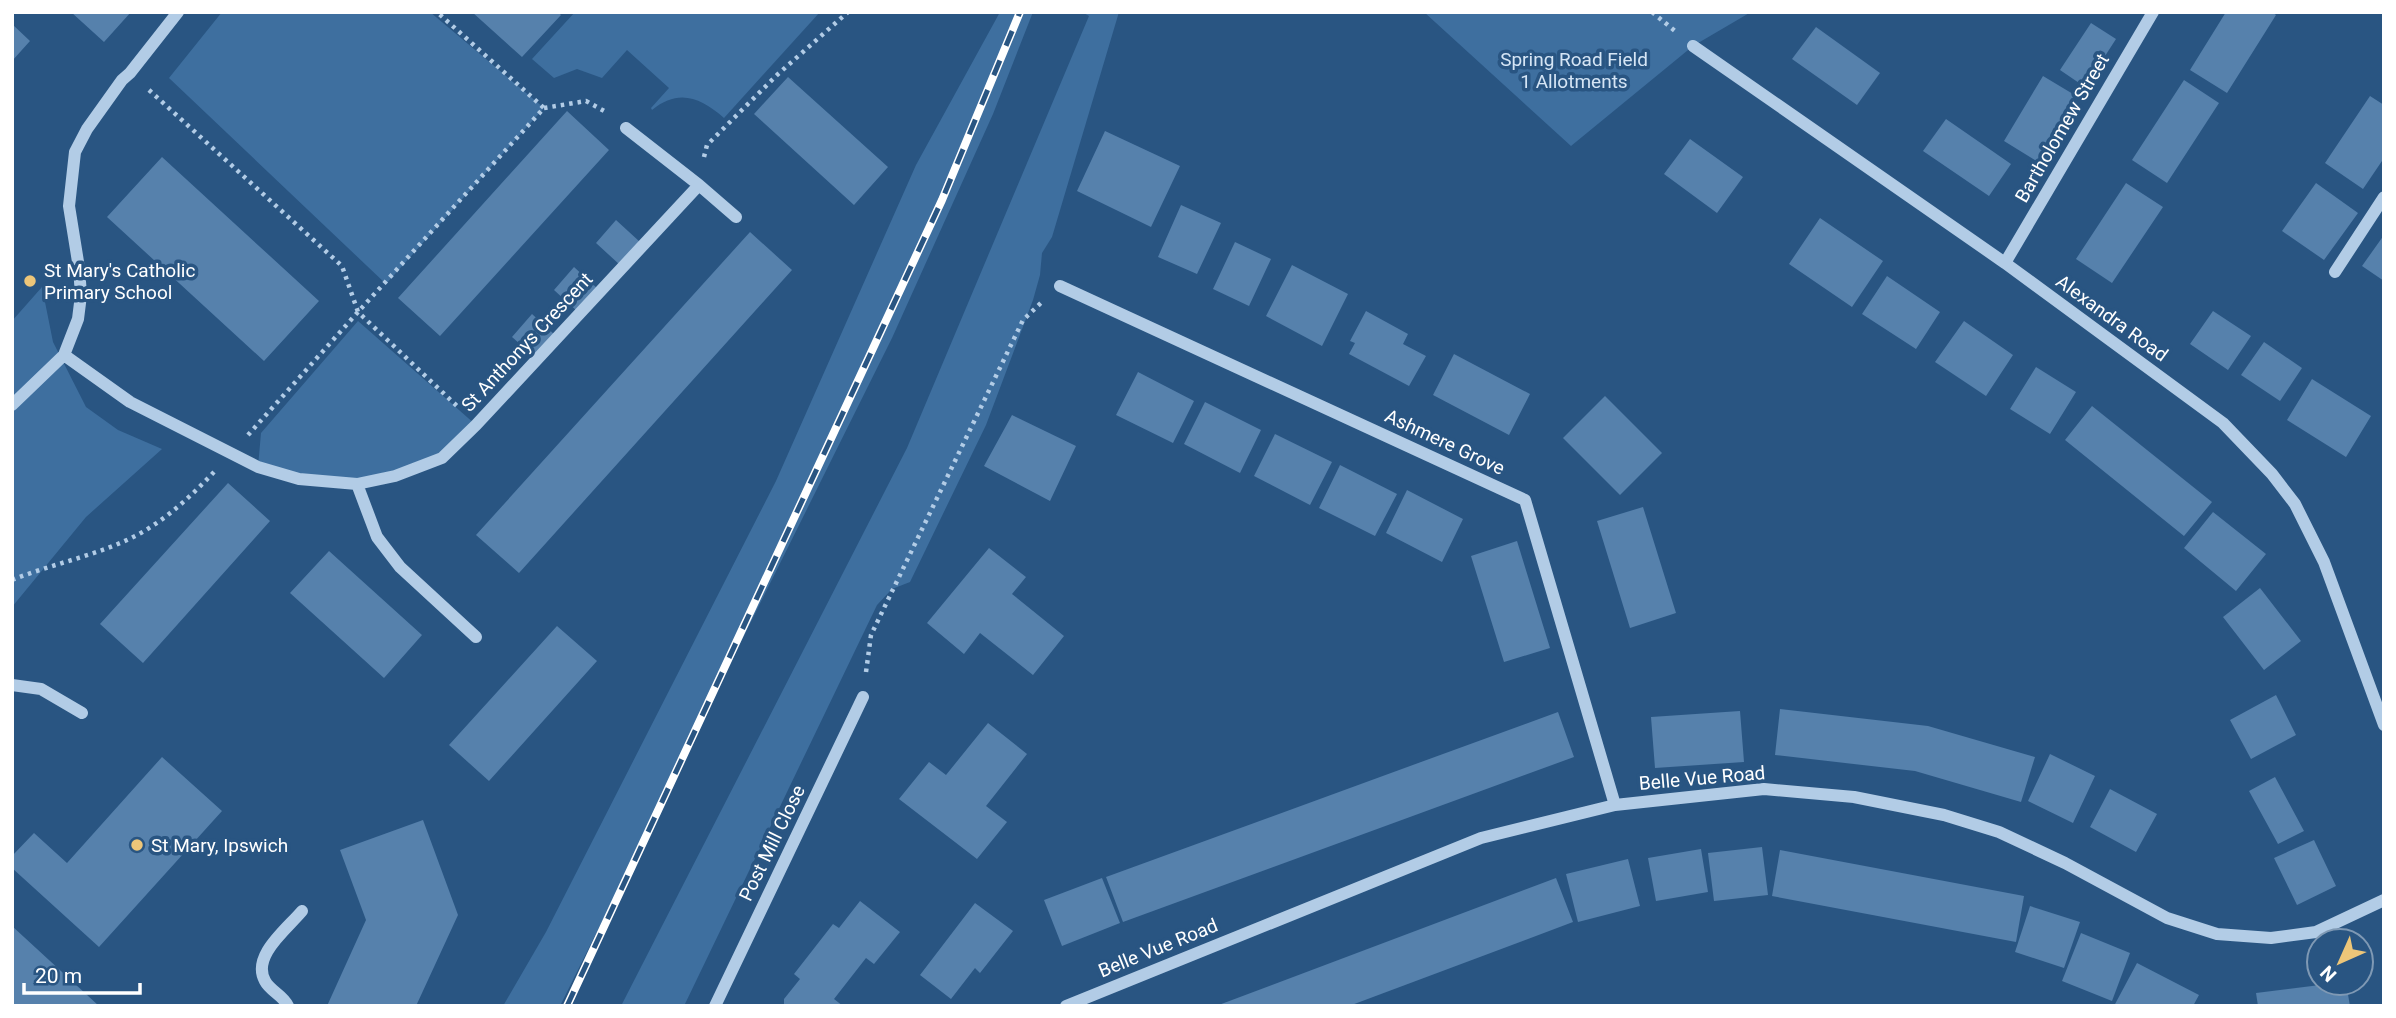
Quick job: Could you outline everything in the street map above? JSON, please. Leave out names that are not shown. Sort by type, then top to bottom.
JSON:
[{"type":"street","points":[[12,405],[64,355],[78,319],[81,295],[69,205],[75,152],[87,129],[122,80],[178,12]]},
{"type":"street","name":"Bartholomew Street","points":[[2006,263],[2152,12]]},
{"type":"street","name":"Alexandra Road","points":[[1693,46],[2006,263],[2223,423],[2272,474],[2295,504],[2324,562],[2384,725]]},
{"type":"street","points":[[626,128],[736,217]]},
{"type":"street","name":"St Anthonys Crescent","points":[[64,355],[130,402],[258,467],[299,479],[356,484],[395,476],[442,458],[476,425],[699,185]]},
{"type":"street","points":[[2335,272],[2384,197]]},
{"type":"street","name":"Ashmere Grove","points":[[1060,286],[1525,500],[1615,805]]},
{"type":"street","points":[[356,484],[377,537],[400,567],[476,636]]},
{"type":"street","points":[[12,685],[41,689],[82,713]]},
{"type":"street","name":"Post Mill Close","points":[[715,1006],[863,697]]},
{"type":"street","name":"Belle Vue Road","points":[[1066,1006],[1481,838],[1615,805],[1765,789],[1854,797],[1944,815],[1999,832],[2065,863],[2167,918],[2217,934],[2271,938],[2316,932],[2384,900]]},
{"type":"street","points":[[288,1006],[265,982],[261,965],[268,950],[302,911]]},
{"type":"path","points":[[437,12],[544,108]]},
{"type":"path","points":[[699,185],[707,145],[777,75],[848,12]]},
{"type":"path","points":[[130,73],[342,266],[358,312],[476,425]]},
{"type":"path","points":[[12,579],[46,566],[78,559],[138,535],[169,515],[231,454],[544,108],[586,101],[604,109],[626,128]]},
{"type":"path","points":[[863,697],[871,635],[1023,320],[1060,286]]},
{"type":"green space","points":[[222,12],[430,12],[544,108],[386,284],[169,78]]},
{"type":"green space","points":[[575,12],[820,12],[724,118],[707,105],[690,98],[671,99],[652,110],[669,88],[627,50],[602,78],[577,69],[554,78],[532,59]]},
{"type":"green space","points":[[1000,12],[1033,12],[993,114],[892,338],[560,1006],[503,1006],[546,932],[776,481],[916,165]]},
{"type":"green space","points":[[1082,12],[1119,12],[1052,237],[1042,253],[1040,275],[1033,300],[986,425],[910,582],[892,589],[877,605],[684,1006],[621,1006],[907,448],[1089,16]]},
{"type":"green space","name":"Spring Road Field 1 Allotments","points":[[1424,12],[1751,12],[1693,46],[1571,146]]},
{"type":"green space","points":[[42,287],[53,342],[86,407],[118,430],[162,449],[86,517],[12,607],[12,321]]},
{"type":"green space","points":[[358,321],[476,425],[442,458],[357,484],[258,467],[261,433]]},
{"type":"building","points":[[71,12],[131,12],[104,42]]},
{"type":"building","points":[[472,12],[558,12],[561,15],[522,57]]},
{"type":"building","points":[[2226,12],[2272,12],[2276,15],[2227,93],[2190,70]]},
{"type":"building","points":[[2091,23],[2116,39],[2085,87],[2060,70]]},
{"type":"building","points":[[12,24],[30,41],[12,61]]},
{"type":"building","points":[[1816,27],[1880,73],[1857,105],[1792,59]]},
{"type":"building","points":[[2043,76],[2078,97],[2038,162],[2004,141]]},
{"type":"building","points":[[788,77],[888,167],[854,205],[754,114]]},
{"type":"building","points":[[2184,80],[2219,103],[2167,183],[2132,160]]},
{"type":"building","points":[[2370,96],[2384,105],[2384,158],[2363,189],[2325,163]]},
{"type":"building","points":[[567,111],[609,150],[440,336],[398,298]]},
{"type":"building","points":[[1946,119],[2011,164],[1989,196],[1923,151]]},
{"type":"building","points":[[1105,131],[1180,166],[1151,227],[1077,191]]},
{"type":"building","points":[[1690,139],[1743,177],[1717,213],[1664,174]]},
{"type":"building","points":[[162,157],[319,301],[264,361],[107,217]]},
{"type":"building","points":[[2126,183],[2163,207],[2112,283],[2076,259]]},
{"type":"building","points":[[2316,183],[2358,213],[2324,260],[2282,231]]},
{"type":"building","points":[[1181,205],[1221,223],[1197,274],[1158,257]]},
{"type":"building","points":[[1820,218],[1883,261],[1852,307],[1789,264]]},
{"type":"building","points":[[616,220],[640,242],[620,265],[596,243]]},
{"type":"building","points":[[750,232],[792,270],[519,573],[476,535]]},
{"type":"building","points":[[2384,235],[2384,281],[2362,266]]},
{"type":"building","points":[[1235,242],[1271,259],[1249,306],[1213,289]]},
{"type":"building","points":[[1292,265],[1348,294],[1322,346],[1266,316]]},
{"type":"building","points":[[574,267],[598,289],[578,312],[554,290]]},
{"type":"building","points":[[1887,276],[1940,312],[1916,349],[1862,314]]},
{"type":"building","points":[[1366,311],[1408,334],[1403,344],[1426,356],[1409,386],[1349,354],[1355,343],[1350,341]]},
{"type":"building","points":[[2213,311],[2251,336],[2228,370],[2190,344]]},
{"type":"building","points":[[532,314],[556,336],[536,358],[512,337]]},
{"type":"building","points":[[1964,321],[2013,355],[1986,396],[1935,362]]},
{"type":"building","points":[[2264,342],[2302,368],[2280,401],[2241,375]]},
{"type":"building","points":[[1454,354],[1530,394],[1509,435],[1433,395]]},
{"type":"building","points":[[2036,367],[2076,392],[2050,434],[2010,409]]},
{"type":"building","points":[[1138,372],[1194,401],[1173,443],[1116,415]]},
{"type":"building","points":[[2312,379],[2371,416],[2346,457],[2287,420]]},
{"type":"building","points":[[1605,396],[1662,453],[1620,495],[1563,438]]},
{"type":"building","points":[[1205,402],[1261,430],[1240,473],[1184,444]]},
{"type":"building","points":[[2092,406],[2212,502],[2184,536],[2065,440]]},
{"type":"building","points":[[1012,415],[1076,446],[1050,501],[984,466]]},
{"type":"building","points":[[1275,434],[1332,462],[1310,505],[1254,476]]},
{"type":"building","points":[[1340,465],[1397,494],[1375,536],[1319,508]]},
{"type":"building","points":[[228,483],[270,521],[143,663],[100,624]]},
{"type":"building","points":[[1407,490],[1463,519],[1442,562],[1386,533]]},
{"type":"building","points":[[1643,507],[1676,613],[1630,628],[1597,521]]},
{"type":"building","points":[[2213,512],[2266,554],[2236,591],[2184,548]]},
{"type":"building","points":[[1517,541],[1550,648],[1504,662],[1471,556]]},
{"type":"building","points":[[989,548],[1026,577],[1012,594],[1064,636],[1033,675],[980,633],[964,654],[927,623]]},
{"type":"building","points":[[329,551],[422,635],[384,678],[290,593]]},
{"type":"building","points":[[2260,588],[2301,641],[2264,670],[2223,617]]},
{"type":"building","points":[[557,626],[597,661],[489,781],[449,745]]},
{"type":"building","points":[[2276,695],[2296,735],[2251,759],[2230,720]]},
{"type":"building","points":[[1780,709],[1928,726],[2035,757],[2021,802],[1915,771],[1775,755]]},
{"type":"building","points":[[1740,711],[1744,762],[1655,768],[1651,717]]},
{"type":"building","points":[[1558,712],[1574,757],[1123,922],[1106,877]]},
{"type":"building","points":[[988,723],[1027,754],[986,806],[1007,822],[977,859],[899,799],[929,762],[946,775]]},
{"type":"building","points":[[2050,754],[2095,776],[2073,823],[2028,801]]},
{"type":"building","name":"St Mary, Ipswich","points":[[162,757],[222,811],[99,947],[12,868],[12,856],[34,833],[67,863]]},
{"type":"building","points":[[2275,777],[2304,831],[2278,844],[2249,791]]},
{"type":"building","points":[[2110,789],[2157,814],[2136,852],[2090,827]]},
{"type":"building","points":[[423,820],[458,915],[416,1006],[327,1006],[366,920],[340,850]]},
{"type":"building","points":[[2314,840],[2336,886],[2297,905],[2274,858]]},
{"type":"building","points":[[1762,847],[1768,895],[1714,901],[1708,853]]},
{"type":"building","points":[[1701,849],[1708,892],[1656,901],[1648,858]]},
{"type":"building","points":[[1780,850],[2024,896],[2016,942],[1772,896]]},
{"type":"building","points":[[1628,859],[1640,906],[1578,922],[1566,874]]},
{"type":"building","points":[[1102,878],[1120,923],[1062,946],[1044,900]]},
{"type":"building","points":[[1556,878],[1573,922],[1349,1006],[1216,1006]]},
{"type":"building","points":[[860,901],[900,932],[874,964],[866,958],[834,999],[843,1006],[784,1006],[784,999],[800,979],[794,974],[833,924],[839,928]]},
{"type":"building","points":[[975,903],[1013,931],[980,973],[975,968],[951,999],[920,975]]},
{"type":"building","points":[[2030,906],[2080,922],[2064,968],[2015,952]]},
{"type":"building","points":[[12,926],[99,1006],[12,1006]]},
{"type":"building","points":[[2081,933],[2130,953],[2112,1001],[2062,981]]},
{"type":"building","points":[[2137,963],[2199,995],[2193,1006],[2114,1006]]},
{"type":"building","points":[[2305,987],[2305,997],[2348,997],[2350,1006],[2258,1006],[2256,993]]},
{"type":"railway","points":[[567,1006],[942,200],[1020,12]]},
{"type":"place","name":"St Mary's Catholic Primary School","points":[[30,281]]},
{"type":"place","name":"St Mary, Ipswich","points":[[137,845]]}]
